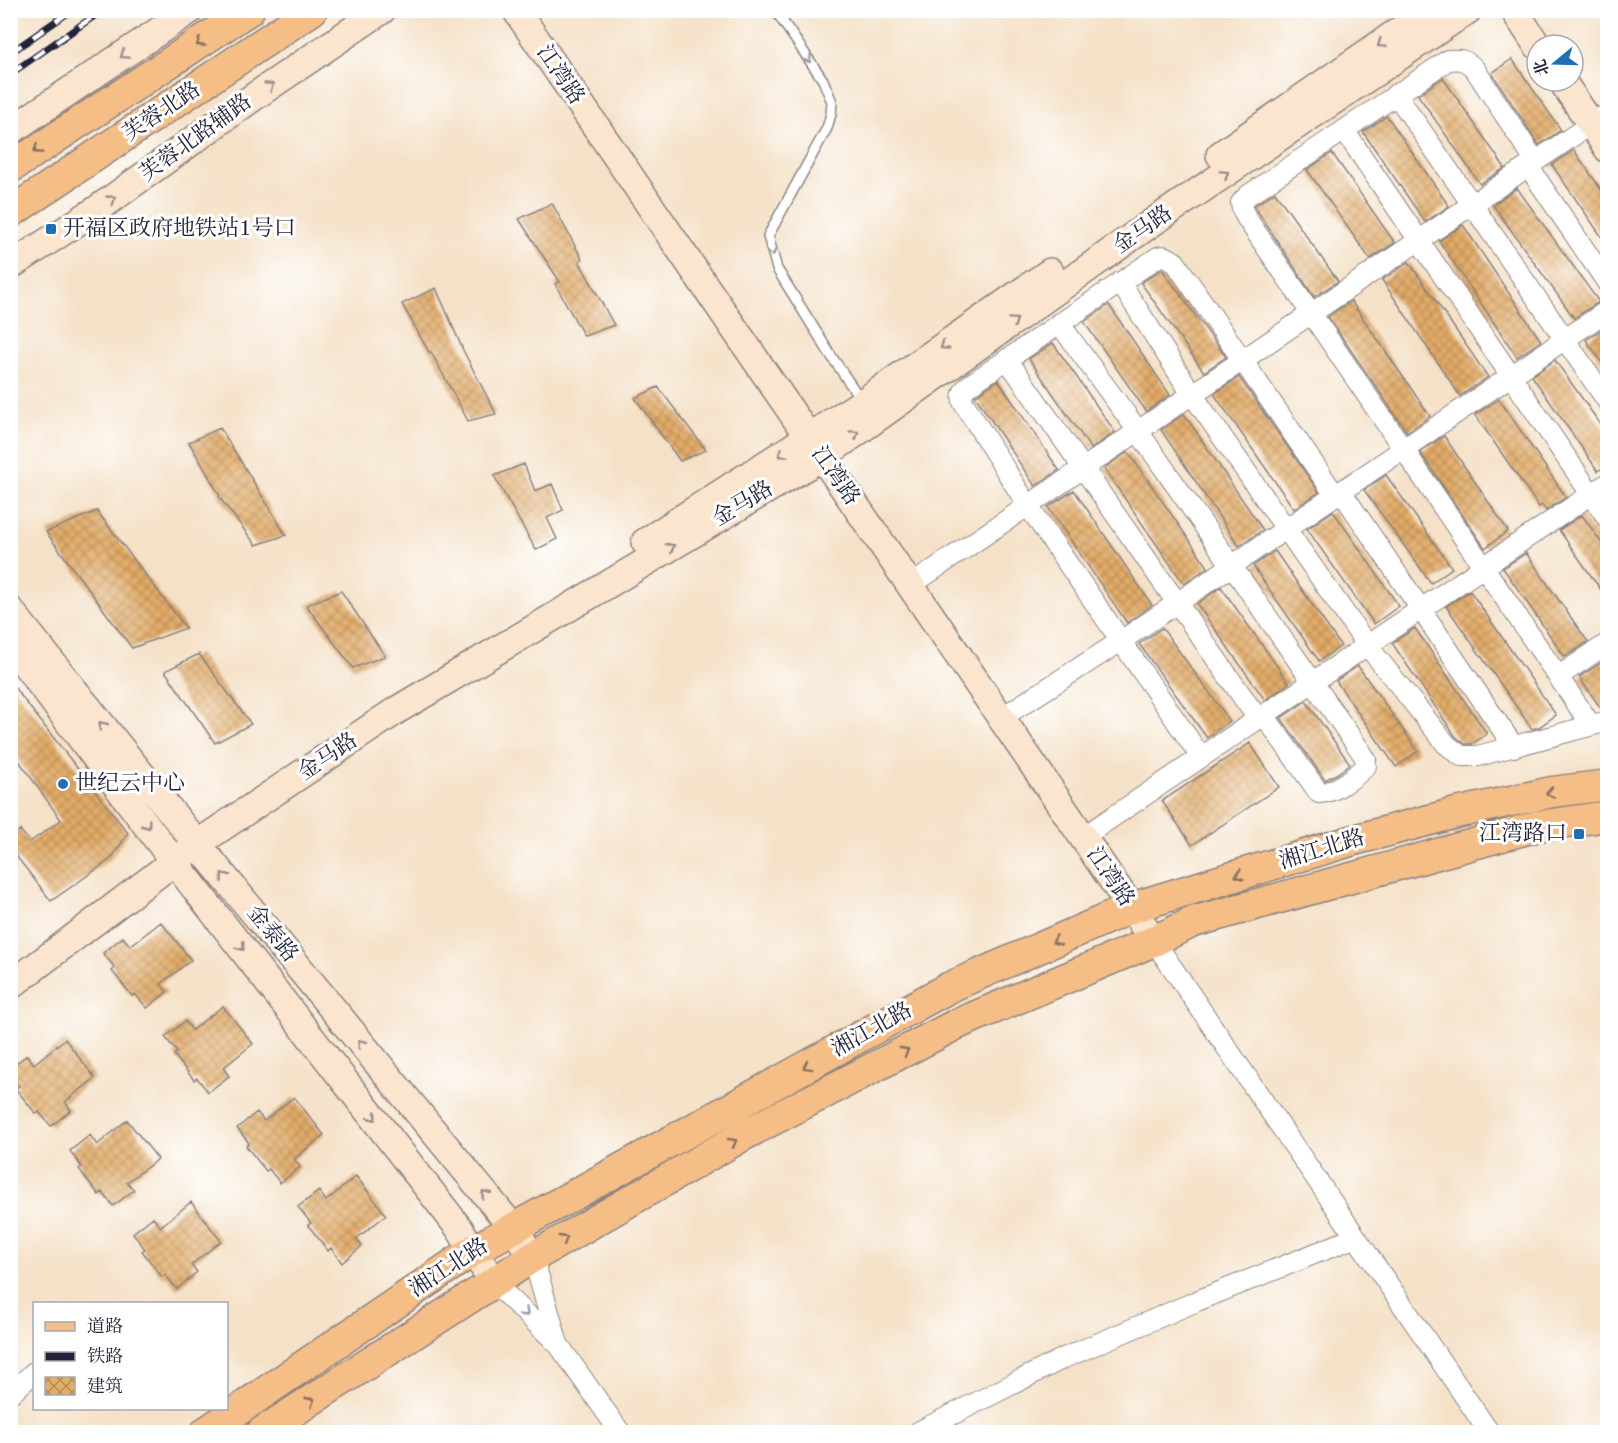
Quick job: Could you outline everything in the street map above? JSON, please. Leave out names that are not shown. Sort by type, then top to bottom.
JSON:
[{"type":"main road","name":"芙蓉北路","points":[[10,168],[249,10]]},
{"type":"main road","name":"芙蓉北路","points":[[10,213],[312,10]]},
{"type":"main road","name":"湘江北路","points":[[206,1432],[474,1250],[950,987],[1131,908],[1343,843],[1444,816],[1552,792],[1608,785]]},
{"type":"main road","name":"湘江北路","points":[[262,1432],[533,1257],[744,1135],[955,1025],[1154,941],[1193,922],[1538,826],[1608,816]]},
{"type":"street","points":[[10,131],[190,10]]},
{"type":"street","name":"芙蓉北路辅路","points":[[10,266],[99,208],[255,96],[382,10]]},
{"type":"street","name":"江湾路","points":[[516,10],[1154,941]]},
{"type":"street","name":"金马路","points":[[815,447],[863,402],[1429,10]]},
{"type":"street","name":"金马路","points":[[10,969],[193,839],[815,447],[1468,10]]},
{"type":"street","points":[[1514,10],[1529,33]]},
{"type":"street","points":[[1533,10],[1548,33]]},
{"type":"street","points":[[1120,282],[1192,394],[1367,645],[1446,744],[1461,756],[1478,756],[1599,723],[1559,676],[1247,219],[1241,203],[1247,196],[1396,94],[1448,60],[1460,59],[1474,68],[1608,284]]},
{"type":"street","points":[[1573,93],[1600,122]]},
{"type":"street","points":[[1584,93],[1600,122],[1608,149]]},
{"type":"street","points":[[1396,94],[1608,402]]},
{"type":"street","points":[[911,585],[1472,204],[1600,122]]},
{"type":"street","points":[[1344,130],[1608,519]]},
{"type":"street","points":[[1201,757],[1028,506],[962,397],[963,391],[968,386],[1163,255],[1175,262],[1242,360],[1421,609],[1514,747]]},
{"type":"street","points":[[1001,718],[1121,641],[1608,310]]},
{"type":"street","points":[[1007,359],[1177,603],[1261,717],[1319,793],[1333,791],[1366,766],[1366,760],[1138,431],[1059,324]]},
{"type":"street","points":[[1083,837],[1608,483]]},
{"type":"street","name":"金泰路","points":[[10,610],[193,839],[513,1228],[533,1257]]},
{"type":"street","points":[[1559,676],[1608,643]]},
{"type":"street","points":[[10,644],[170,856],[459,1228],[493,1282],[558,1344],[620,1432]]},
{"type":"street","name":"金马路","points":[[10,986],[170,856]]},
{"type":"street","points":[[1154,941],[1490,1432]]},
{"type":"street","points":[[918,1432],[1065,1358],[1197,1301],[1356,1237]]},
{"type":"street","points":[[533,1257],[558,1344]]},
{"type":"street","points":[[12,1389],[33,1373]]},
{"type":"lane","points":[[775,10],[823,80],[832,102],[827,128],[768,236],[777,269],[863,402]]},
{"type":"building","points":[[1512,59],[1525,78],[1525,93],[1535,93],[1561,130],[1539,145],[1492,73]]},
{"type":"building","points":[[1443,78],[1505,168],[1480,184],[1418,95]]},
{"type":"building","points":[[1387,116],[1449,206],[1425,222],[1363,132]]},
{"type":"building","points":[[1574,150],[1608,200],[1608,246],[1552,165]]},
{"type":"building","points":[[1332,153],[1395,243],[1370,259],[1307,170]]},
{"type":"building","points":[[1517,188],[1599,302],[1574,318],[1493,205]]},
{"type":"building","points":[[1275,192],[1338,281],[1314,297],[1254,206]]},
{"type":"building","points":[[552,203],[582,259],[579,261],[614,325],[584,336],[555,284],[560,282],[519,219]]},
{"type":"building","points":[[1463,225],[1541,341],[1517,357],[1439,241]]},
{"type":"building","points":[[1409,262],[1488,377],[1460,396],[1382,280]]},
{"type":"building","points":[[1162,269],[1226,357],[1204,372],[1141,283]]},
{"type":"building","points":[[436,288],[463,350],[496,414],[468,421],[402,304]]},
{"type":"building","points":[[1351,301],[1430,416],[1407,432],[1328,317]]},
{"type":"building","points":[[1109,305],[1170,395],[1146,411],[1084,322]]},
{"type":"building","points":[[1608,325],[1608,371],[1586,340]]},
{"type":"building","points":[[1053,343],[1115,432],[1091,449],[1029,359]]},
{"type":"building","points":[[1555,360],[1608,435],[1608,464],[1598,471],[1532,376]]},
{"type":"building","points":[[1239,377],[1319,492],[1294,509],[1214,394]]},
{"type":"building","points":[[998,380],[1059,470],[1035,486],[975,396]]},
{"type":"building","points":[[658,387],[706,450],[680,461],[635,398]]},
{"type":"building","points":[[1499,399],[1566,497],[1546,511],[1542,505],[1539,507],[1475,415]]},
{"type":"building","points":[[1184,414],[1263,530],[1239,546],[1161,430]]},
{"type":"building","points":[[220,428],[286,535],[256,545],[219,497],[189,442]]},
{"type":"building","points":[[1444,436],[1508,531],[1485,548],[1420,452]]},
{"type":"building","points":[[1128,452],[1208,567],[1184,584],[1104,468]]},
{"type":"building","points":[[524,464],[535,491],[552,484],[563,510],[547,518],[557,539],[536,550],[494,476]]},
{"type":"building","points":[[1386,475],[1452,568],[1431,583],[1364,490]]},
{"type":"building","points":[[1074,490],[1152,605],[1127,623],[1048,507]]},
{"type":"building","points":[[97,511],[186,628],[132,648],[46,532]]},
{"type":"building","points":[[1333,511],[1399,606],[1374,624],[1307,529]]},
{"type":"building","points":[[1582,515],[1608,552],[1608,600],[1559,530]]},
{"type":"building","points":[[1275,551],[1341,646],[1319,661],[1253,566]]},
{"type":"building","points":[[1526,553],[1588,642],[1565,657],[1503,568]]},
{"type":"building","points":[[1221,587],[1289,683],[1265,700],[1197,604]]},
{"type":"building","points":[[341,591],[385,656],[353,668],[306,605]]},
{"type":"building","points":[[1470,591],[1556,715],[1539,727],[1532,729],[1446,606]]},
{"type":"building","points":[[1162,628],[1230,721],[1207,738],[1139,644]]},
{"type":"building","points":[[1415,628],[1487,734],[1472,744],[1465,744],[1456,737],[1392,643]]},
{"type":"building","points":[[199,654],[251,724],[215,743],[165,671]]},
{"type":"building","points":[[1602,662],[1608,670],[1608,709],[1602,710],[1579,677]]},
{"type":"building","points":[[1358,666],[1418,751],[1396,767],[1336,681]]},
{"type":"building","name":"世纪云中心","points":[[10,682],[128,833],[111,859],[51,901],[10,848],[10,838],[20,830],[30,842],[61,820],[10,748]]},
{"type":"building","points":[[1306,701],[1350,764],[1325,780],[1281,718]]},
{"type":"building","points":[[1250,743],[1279,787],[1192,845],[1162,801]]},
{"type":"building","points":[[161,922],[191,960],[161,984],[167,992],[147,1008],[135,994],[132,996],[112,971],[115,968],[103,953],[123,937],[130,946]]},
{"type":"building","points":[[223,1006],[253,1044],[223,1068],[229,1076],[208,1092],[197,1078],[194,1080],[174,1055],[177,1052],[165,1037],[185,1021],[192,1030]]},
{"type":"building","points":[[65,1039],[95,1078],[65,1102],[71,1110],[51,1126],[39,1112],[36,1114],[16,1089],[19,1086],[10,1075],[10,1068],[27,1055],[34,1064]]},
{"type":"building","points":[[294,1097],[324,1135],[294,1159],[300,1167],[280,1183],[269,1169],[266,1171],[246,1146],[249,1143],[237,1128],[257,1112],[264,1121]]},
{"type":"building","points":[[127,1120],[158,1159],[127,1182],[134,1190],[113,1206],[102,1192],[99,1195],[79,1169],[82,1167],[70,1151],[90,1135],[97,1145]]},
{"type":"building","points":[[356,1176],[386,1215],[356,1239],[362,1246],[342,1263],[331,1248],[328,1251],[308,1225],[311,1223],[298,1207],[319,1191],[326,1201]]},
{"type":"building","points":[[191,1202],[221,1241],[191,1265],[197,1272],[177,1289],[165,1275],[162,1277],[142,1251],[145,1249],[133,1233],[153,1217],[160,1227]]},
{"type":"railway","points":[[10,53],[72,10]]},
{"type":"railway","points":[[10,74],[103,10]]},
{"type":"place","name":"开福区政府地铁站1号口","points":[[51,229]]},
{"type":"place","name":"世纪云中心","points":[[63,784]]},
{"type":"place","name":"江湾路口","points":[[1579,834]]}]
